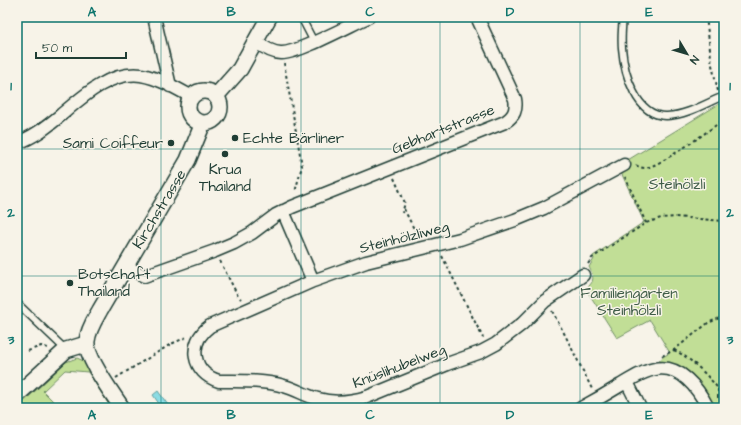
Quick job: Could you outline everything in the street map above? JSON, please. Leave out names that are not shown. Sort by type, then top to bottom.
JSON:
[{"type":"street","points":[[154,17],[170,86]]},
{"type":"street","points":[[216,96],[238,72],[269,17]]},
{"type":"street","points":[[256,42],[267,49],[282,54],[298,49],[368,17]]},
{"type":"street","name":"Gebhartstrasse","points":[[287,209],[512,118],[516,106],[515,99],[477,17]]},
{"type":"street","points":[[17,143],[34,136],[91,92],[106,83],[130,75],[140,75],[155,79],[192,97]]},
{"type":"street","points":[[204,91],[212,93],[216,96],[220,105],[219,114],[213,121],[204,123],[199,122],[191,116],[188,107],[192,97],[199,92],[204,91]]},
{"type":"street","name":"Kirchstrasse","points":[[86,344],[90,328],[184,167],[204,123]]},
{"type":"street","name":"Steinhölzliweg","points":[[313,281],[339,270],[467,237],[515,220],[544,208],[622,167]]},
{"type":"street","points":[[126,266],[144,276],[215,251],[244,238],[268,220],[287,209],[313,281],[224,319],[202,332]]},
{"type":"street","name":"Knüslihubelweg","points":[[202,332],[197,341],[196,356],[199,367],[212,379],[219,381],[268,383],[284,386],[317,399],[335,402],[353,401],[367,398],[450,363],[481,352],[510,334],[545,301],[583,275]]},
{"type":"street","points":[[17,395],[62,353],[86,344],[90,357],[122,408]]},
{"type":"street","points":[[581,408],[644,372],[657,368],[671,370],[684,376],[696,388],[708,408]]},
{"type":"street","points":[[627,382],[640,408]]},
{"type":"lane","points":[[302,17],[314,42]]},
{"type":"lane","points":[[622,17],[622,48],[624,64],[634,93],[645,109],[659,116],[681,114],[719,98]]},
{"type":"lane","points":[[17,303],[62,353]]},
{"type":"path","points":[[706,17],[712,65],[719,98]]},
{"type":"path","points":[[282,54],[302,166],[287,209]]},
{"type":"path","points":[[646,223],[622,167],[628,163],[646,168],[653,165],[724,120]]},
{"type":"path","points":[[389,168],[405,203],[402,213]]},
{"type":"path","points":[[403,208],[423,248]]},
{"type":"path","points":[[583,275],[592,258],[646,223],[661,218],[676,217],[724,221]]},
{"type":"path","points":[[436,245],[488,348]]},
{"type":"path","points":[[215,251],[238,296],[241,299],[245,299]]},
{"type":"path","points":[[549,307],[590,384]]},
{"type":"path","points":[[657,368],[658,359],[664,354],[674,350],[708,324],[724,316]]},
{"type":"path","points":[[107,384],[170,344],[202,332]]},
{"type":"path","points":[[28,351],[40,346],[62,353]]},
{"type":"path","points":[[674,350],[680,353],[708,377],[724,396]]},
{"type":"path","points":[[718,389],[717,397],[719,402]]},
{"type":"green space","points":[[724,101],[724,408],[709,408],[704,398],[658,364],[662,357],[670,353],[650,320],[617,338],[586,289],[591,284],[593,279],[589,267],[594,259],[593,256],[644,222],[618,166]]},
{"type":"green space","points":[[77,358],[86,362],[116,408],[111,408],[88,372],[65,370],[43,391],[55,403],[57,408],[17,408],[66,362]]},
{"type":"water","points":[[158,391],[168,405],[162,408],[153,395]]},
{"type":"place","name":"Echte Bärliner","points":[[235,138]]},
{"type":"place","name":"Sami Coiffeur","points":[[171,143]]},
{"type":"place","name":"Krua Thailand","points":[[225,154]]},
{"type":"place","name":"Botschaft Thailand","points":[[70,283]]},
{"type":"park label","name":"Steihölzli","points":[[677,184]]},
{"type":"park label","name":"Familiengärten Steinhölzli","points":[[629,302]]}]
